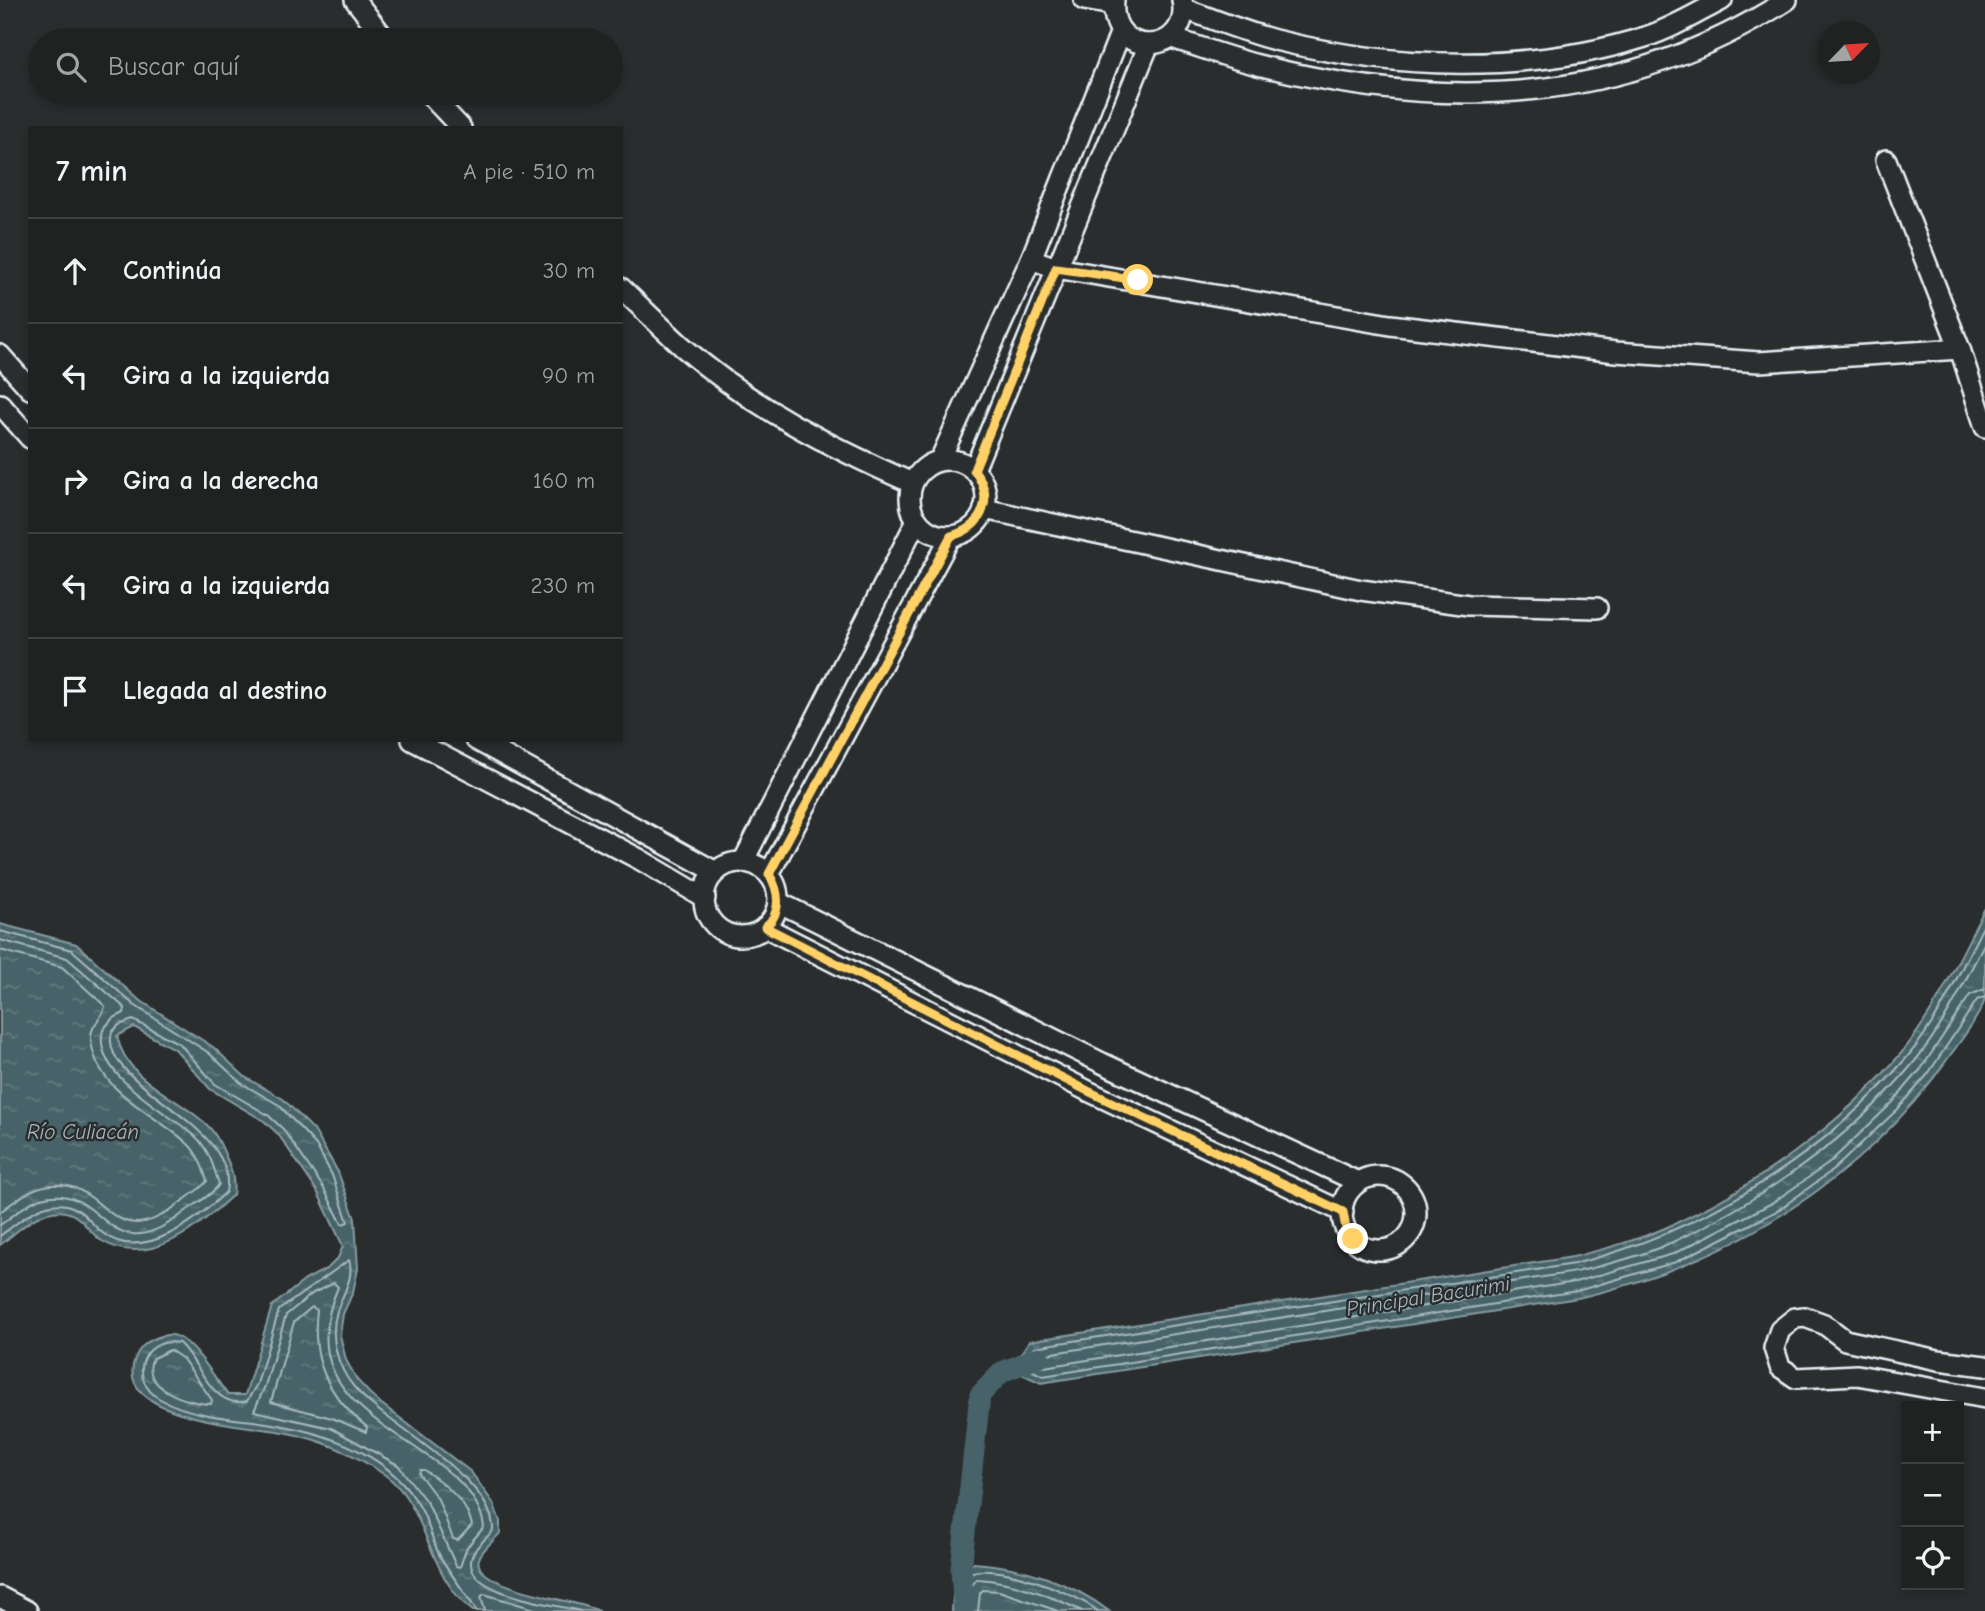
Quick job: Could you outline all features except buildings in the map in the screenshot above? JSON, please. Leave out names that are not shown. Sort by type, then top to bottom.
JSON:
[{"type":"street","points":[[355,0],[377,28]]},
{"type":"street","points":[[1084,0],[1114,2],[1115,22],[1129,39],[1149,44],[1171,38],[1259,66],[1312,78],[1448,93],[1538,91],[1613,77],[1661,63],[1718,38],[1787,0]]},
{"type":"street","points":[[1171,38],[1181,23],[1183,4],[1273,40],[1384,58],[1445,63],[1521,59],[1606,47],[1647,37],[1722,0]]},
{"type":"street","points":[[940,460],[1031,259],[1121,31]]},
{"type":"street","points":[[974,470],[1149,44]]},
{"type":"street","points":[[1606,47],[1613,77]]},
{"type":"street","points":[[439,105],[459,126]]},
{"type":"street","points":[[1886,160],[1960,349],[1985,427]]},
{"type":"street","points":[[1031,259],[1056,268],[1390,325],[1616,352],[1759,362],[1960,349]]},
{"type":"street","points":[[623,290],[684,348],[737,389],[817,437],[912,483]]},
{"type":"street","points":[[0,355],[28,387]]},
{"type":"street","points":[[28,390],[3,407],[28,436]]},
{"type":"street","points":[[769,874],[951,536],[974,526],[984,509],[985,491],[974,470],[952,460],[940,460],[928,465],[912,483],[911,509],[926,529],[951,536]]},
{"type":"street","points":[[984,509],[1361,590],[1469,604],[1597,608]]},
{"type":"street","points":[[743,862],[917,520]]},
{"type":"street","points":[[415,742],[639,859],[705,898]]},
{"type":"street","points":[[480,742],[716,872]]},
{"type":"street","points":[[743,862],[759,866],[769,874],[776,885],[778,902],[771,922],[749,935],[724,932],[708,915],[705,898],[708,881],[716,872],[725,865],[743,862]]},
{"type":"street","points":[[778,902],[1102,1063],[1358,1182]]},
{"type":"street","points":[[765,927],[1088,1091],[1343,1212]]},
{"type":"street","points":[[1088,1091],[1102,1063]]},
{"type":"street","points":[[1374,1176],[1386,1176],[1407,1188],[1416,1211],[1409,1236],[1387,1249],[1362,1246],[1346,1229],[1343,1212],[1346,1195],[1358,1182],[1374,1176]]},
{"type":"street","points":[[1985,1366],[1938,1360],[1845,1340],[1824,1324],[1805,1317],[1795,1318],[1780,1330],[1774,1348],[1780,1367],[1796,1378],[1857,1375],[1985,1398]]},
{"type":"street","points":[[0,1597],[26,1611]]},
{"type":"water","points":[[1985,908],[1985,999],[1974,1021],[1949,1057],[1914,1102],[1875,1143],[1832,1180],[1786,1212],[1737,1240],[1686,1264],[1633,1283],[1578,1298],[1041,1383],[1011,1369],[1029,1341],[1573,1257],[1631,1241],[1665,1228],[1762,1175],[1823,1130],[1879,1079],[1927,1018]]},
{"type":"water","name":"Río Culiacán","points":[[0,924],[76,944],[138,999],[213,1047],[245,1077],[283,1099],[314,1130],[338,1172],[355,1219],[358,1269],[353,1292],[343,1314],[340,1335],[346,1360],[357,1380],[375,1399],[471,1472],[493,1503],[500,1521],[500,1533],[480,1556],[481,1569],[491,1578],[508,1585],[599,1611],[473,1611],[458,1597],[446,1580],[411,1505],[400,1488],[374,1467],[337,1448],[310,1439],[186,1415],[160,1405],[142,1393],[133,1376],[137,1354],[150,1341],[167,1335],[184,1340],[228,1395],[245,1395],[272,1306],[305,1280],[328,1268],[338,1258],[343,1246],[317,1191],[278,1134],[264,1121],[210,1089],[176,1050],[134,1027],[117,1036],[131,1066],[142,1077],[196,1115],[214,1133],[230,1168],[233,1195],[189,1231],[156,1247],[138,1250],[120,1248],[97,1238],[81,1220],[71,1214],[56,1211],[38,1217],[0,1245]]},
{"type":"water","points":[[974,1563],[1045,1577],[1078,1592],[1109,1611],[952,1611],[954,1584],[961,1569]]},
{"type":"waterway","name":"Principal Bacurimi","points":[[964,1611],[961,1569],[980,1395],[1002,1372],[1039,1357]]},
{"type":"route","points":[[1138,280],[1056,268],[974,470],[985,491],[982,515],[974,526],[951,536],[769,874],[776,885],[778,898],[776,911],[771,922],[765,927],[1088,1091],[1343,1212],[1346,1229],[1353,1239]]}]
